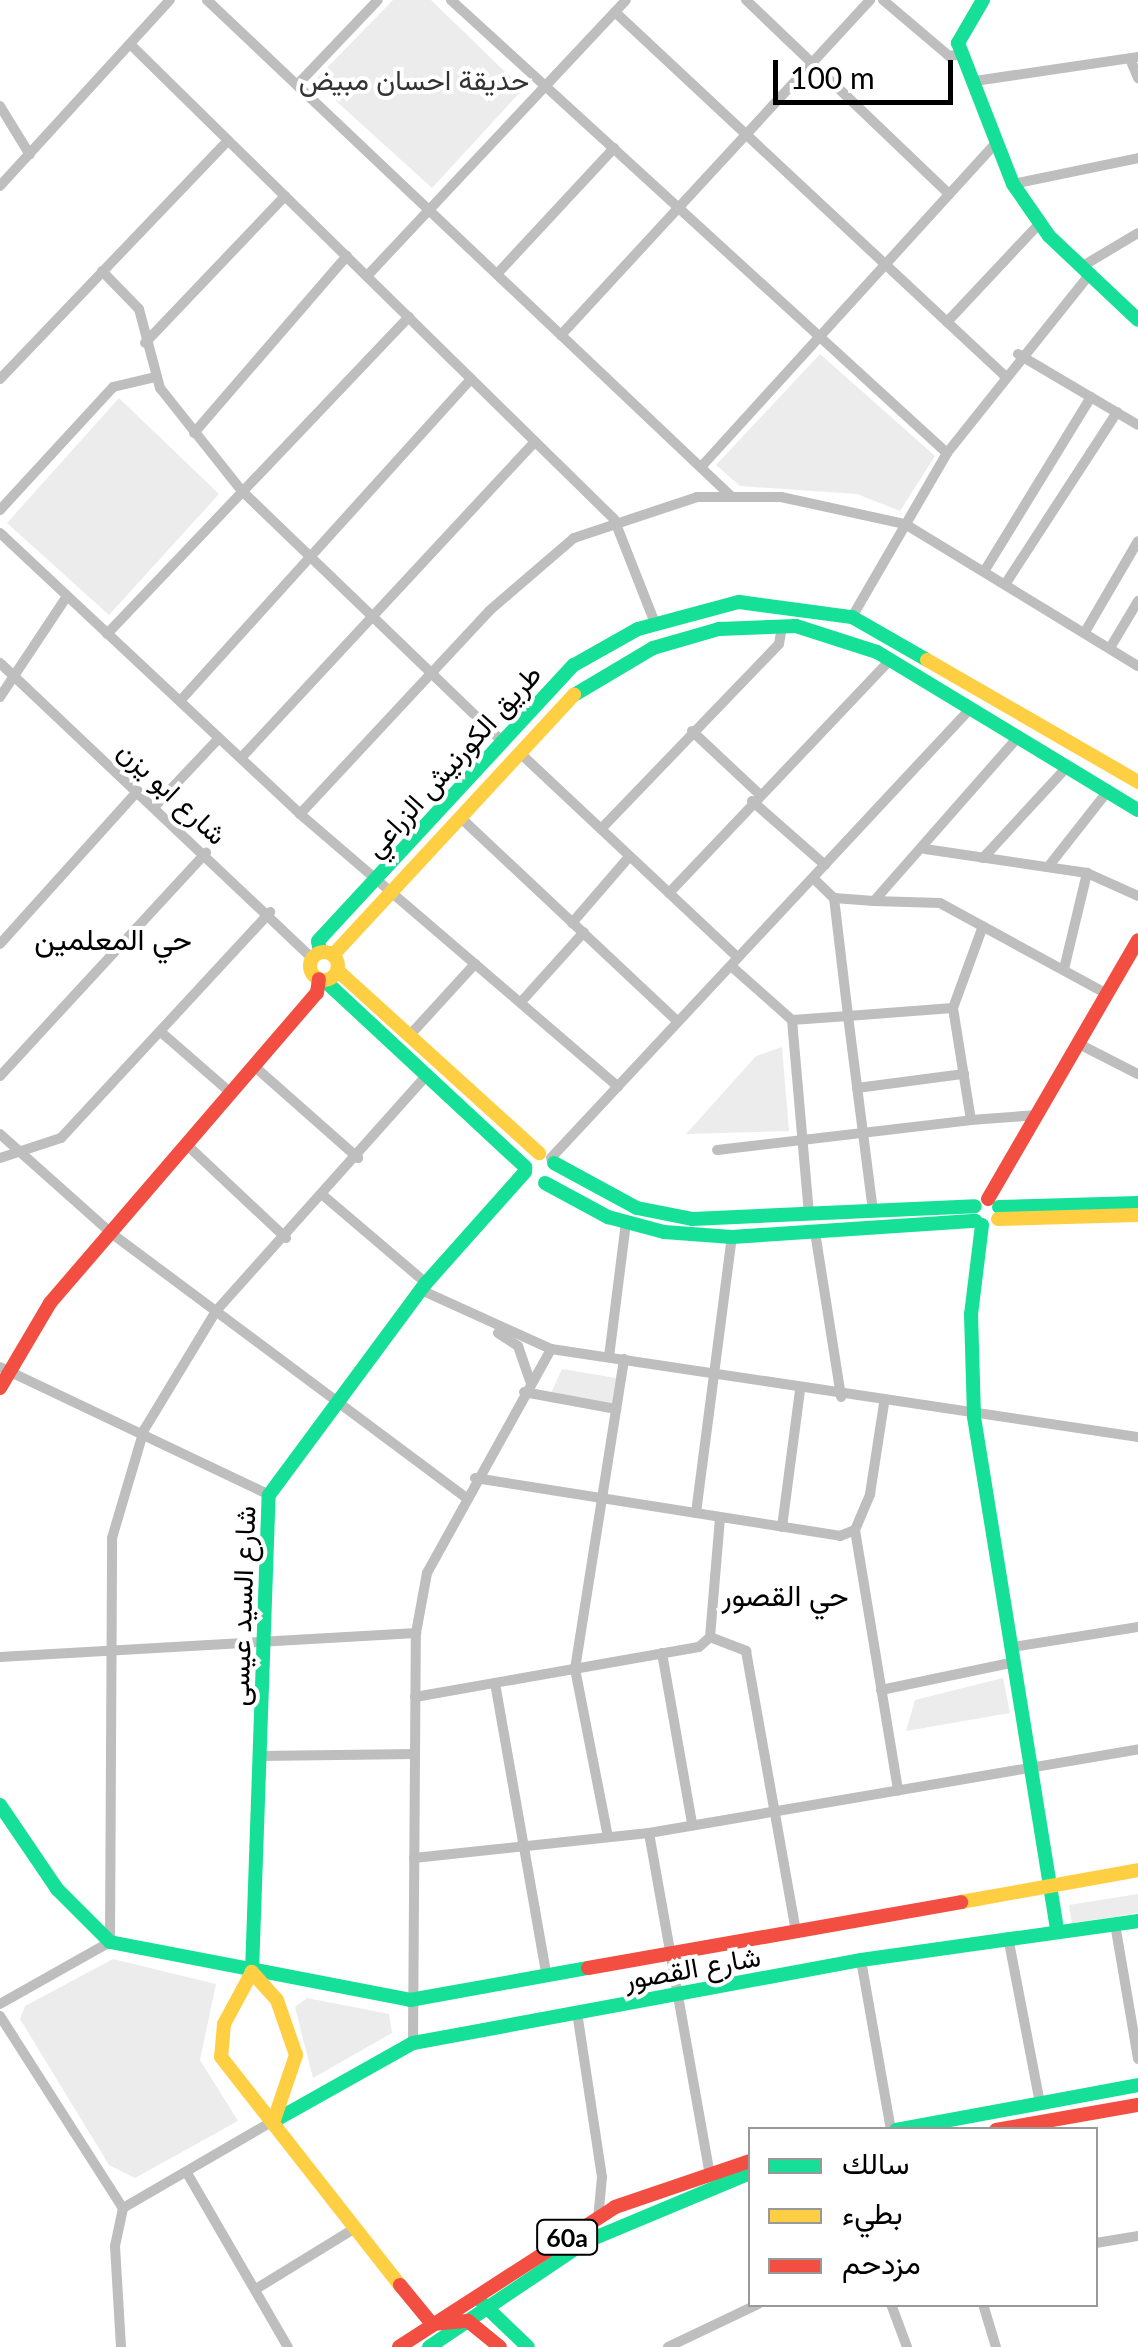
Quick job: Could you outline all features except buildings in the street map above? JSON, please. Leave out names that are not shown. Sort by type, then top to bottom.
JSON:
[{"type":"street","points":[[0,186],[170,0]]},
{"type":"street","points":[[207,0],[732,497]]},
{"type":"street","points":[[297,85],[378,0]]},
{"type":"street","points":[[451,0],[819,342],[947,453]]},
{"type":"street","points":[[367,276],[626,0]]},
{"type":"street","points":[[746,0],[949,194]]},
{"type":"street","points":[[561,335],[870,0]]},
{"type":"street","points":[[883,0],[949,56],[963,54]]},
{"type":"street","points":[[983,0],[958,43],[1014,184],[1041,222],[1138,320]]},
{"type":"street","points":[[615,12],[1004,376]]},
{"type":"street","points":[[130,44],[614,519],[654,623]]},
{"type":"street","points":[[975,81],[1134,58],[1138,78]]},
{"type":"street","points":[[0,106],[30,155]]},
{"type":"street","points":[[0,379],[228,140]]},
{"type":"street","points":[[700,467],[819,342],[884,264],[996,143]]},
{"type":"street","points":[[497,274],[614,148]]},
{"type":"street","points":[[1014,184],[1138,158]]},
{"type":"street","points":[[145,343],[285,196]]},
{"type":"street","points":[[947,322],[1041,222]]},
{"type":"street","points":[[852,617],[947,453],[1018,354],[1085,270],[1138,232]]},
{"type":"street","points":[[194,433],[347,256]]},
{"type":"street","points":[[102,271],[139,310],[155,377],[194,433],[242,490],[308,559],[502,740]]},
{"type":"street","points":[[108,634],[409,317]]},
{"type":"street","points":[[1018,354],[1138,425]]},
{"type":"street","points":[[0,510],[113,388],[155,377]]},
{"type":"street","points":[[180,701],[472,379]]},
{"type":"street","points":[[985,570],[1091,397]]},
{"type":"street","points":[[1006,583],[1117,412]]},
{"type":"street","points":[[241,758],[536,442]]},
{"type":"street","points":[[300,814],[430,674],[574,538],[614,519],[732,497],[861,508],[905,524],[1138,666]]},
{"type":"street","points":[[0,533],[300,814],[618,1087]]},
{"type":"street","points":[[1084,632],[1138,541]]},
{"type":"street","points":[[0,697],[67,596]]},
{"type":"street","points":[[1110,648],[1138,601]]},
{"type":"street","name":"طريق الكورنيش الزراعي","points":[[326,959],[318,942],[574,665],[654,623],[739,602],[852,617],[1138,782]]},
{"type":"street","points":[[600,829],[779,644],[782,627]]},
{"type":"street","points":[[0,1388],[3,1368],[111,1233],[254,1066],[322,979],[326,959],[462,819],[568,699],[653,648],[719,629],[782,627],[890,660],[1138,810]]},
{"type":"street","points":[[669,893],[890,660]]},
{"type":"street","name":"شارع ابو يزن","points":[[0,663],[326,959]]},
{"type":"street","points":[[544,1183],[548,1158],[970,709]]},
{"type":"street","points":[[692,730],[825,865]]},
{"type":"street","points":[[155,806],[218,738]]},
{"type":"street","points":[[874,901],[925,849],[1017,738]]},
{"type":"street","points":[[520,753],[669,893],[792,1020],[809,1214]]},
{"type":"street","points":[[983,858],[1066,768]]},
{"type":"street","points":[[0,944],[138,791]]},
{"type":"street","points":[[1048,867],[1107,792]]},
{"type":"street","points":[[462,819],[678,1022]]},
{"type":"street","points":[[925,849],[1087,873],[1138,896]]},
{"type":"street","points":[[0,1076],[206,853]]},
{"type":"street","points":[[572,923],[629,858]]},
{"type":"street","points":[[1064,969],[1087,873]]},
{"type":"street","points":[[813,878],[834,898],[940,903],[1107,994]]},
{"type":"street","points":[[834,898],[874,1212]]},
{"type":"street","points":[[0,1158],[61,1138],[270,912]]},
{"type":"street","points":[[0,920],[10,933]]},
{"type":"street","points":[[971,1120],[953,1008],[983,926]]},
{"type":"street","points":[[521,1002],[584,932]]},
{"type":"street","points":[[1057,1929],[974,1417],[970,1314],[986,1213],[1038,1115],[1136,948]]},
{"type":"street","points":[[322,979],[326,959]]},
{"type":"street","points":[[326,959],[548,1158],[637,1208],[692,1218],[874,1212],[1138,1214]]},
{"type":"street","points":[[410,1036],[475,964]]},
{"type":"street","points":[[322,979],[428,1074],[525,1169],[544,1183],[626,1222],[732,1236],[1138,1202]]},
{"type":"street","points":[[792,1020],[953,1008]]},
{"type":"street","points":[[162,1033],[231,1093]]},
{"type":"street","points":[[1079,1044],[1138,1074]]},
{"type":"street","points":[[254,1066],[358,1158]]},
{"type":"street","points":[[110,1942],[112,1538],[142,1437],[216,1311],[325,1197],[428,1074]]},
{"type":"street","points":[[858,1088],[964,1074]]},
{"type":"street","points":[[717,1150],[1038,1115]]},
{"type":"street","points":[[0,1134],[111,1233],[464,1496]]},
{"type":"street","points":[[186,1145],[286,1238]]},
{"type":"street","name":"شارع السيد عيسى","points":[[252,1972],[269,1496],[424,1287],[525,1169],[548,1158]]},
{"type":"street","points":[[325,1197],[424,1287],[518,1346],[527,1386]]},
{"type":"street","points":[[609,1357],[626,1222]]},
{"type":"street","points":[[815,1232],[841,1397]]},
{"type":"street","points":[[696,1513],[732,1236]]},
{"type":"street","points":[[480,1322],[551,1349],[884,1404],[1138,1437]]},
{"type":"street","points":[[413,2043],[410,2000],[416,1632],[438,1542],[551,1349]]},
{"type":"street","points":[[608,1837],[574,1669],[624,1359]]},
{"type":"street","points":[[3,1368],[269,1496]]},
{"type":"street","points":[[527,1386],[616,1409]]},
{"type":"street","points":[[782,1527],[800,1391]]},
{"type":"street","points":[[884,1404],[856,1530],[898,1790]]},
{"type":"street","points":[[475,1478],[782,1527],[856,1530]]},
{"type":"street","points":[[710,1637],[720,1517]]},
{"type":"street","points":[[881,1690],[1014,1654],[1138,1627]]},
{"type":"street","points":[[0,1657],[416,1632]]},
{"type":"street","points":[[416,1696],[662,1653],[710,1637],[746,1651],[778,1810],[795,1926]]},
{"type":"street","points":[[662,1653],[692,1824]]},
{"type":"street","points":[[495,1683],[546,1973]]},
{"type":"street","points":[[414,1858],[524,1851],[649,1833],[1138,1749]]},
{"type":"street","points":[[260,1756],[415,1754]]},
{"type":"street","points":[[0,1805],[57,1889],[110,1942],[410,2000]]},
{"type":"street","points":[[649,1833],[666,1952],[709,2170]]},
{"type":"street","name":"شارع القصور","points":[[410,2000],[795,1926],[1049,1881],[1138,1870]]},
{"type":"street","name":"شارع القصور","points":[[274,2121],[413,2043],[862,1960],[1138,1920]]},
{"type":"street","points":[[1115,1924],[1138,2059]]},
{"type":"street","points":[[1008,1936],[1040,2103]]},
{"type":"street","points":[[0,2004],[110,1942]]},
{"type":"street","points":[[862,1960],[893,2127]]},
{"type":"street","points":[[122,2208],[274,2121],[296,2055],[277,2000],[252,1972]]},
{"type":"street","points":[[252,1972],[224,2024],[221,2057],[432,2324],[468,2321],[500,2347]]},
{"type":"street","points":[[577,2012],[602,2177],[599,2216],[585,2242]]},
{"type":"street","points":[[0,2016],[122,2208],[115,2246],[121,2347]]},
{"type":"street","points":[[910,2127],[1138,2085]]},
{"type":"street","points":[[1013,2127],[1138,2105]]},
{"type":"street","name":"60a","points":[[399,2347],[599,2216],[709,2170],[748,2161]]},
{"type":"street","points":[[187,2173],[288,2347]]},
{"type":"street","name":"60a","points":[[428,2347],[585,2242],[748,2174]]},
{"type":"street","points":[[256,2290],[355,2228]]},
{"type":"street","points":[[1098,2243],[1138,2236]]},
{"type":"street","points":[[470,2302],[492,2306],[528,2347]]},
{"type":"street","points":[[668,2347],[752,2307]]},
{"type":"street","points":[[892,2307],[907,2347]]},
{"type":"street","points":[[984,2307],[996,2347]]},
{"type":"green space","name":"حديقة احسان مبيض","points":[[393,0],[431,0],[523,89],[432,188],[314,81]]},
{"type":"green space","points":[[820,354],[935,456],[900,511],[857,494],[740,486],[716,465]]},
{"type":"green space","points":[[119,398],[219,494],[109,615],[7,523]]},
{"type":"green space","points":[[782,1047],[789,1131],[686,1134],[756,1056]]},
{"type":"green space","points":[[562,1369],[616,1378],[612,1406],[551,1393]]},
{"type":"green space","points":[[1003,1678],[1010,1713],[906,1731],[915,1700]]},
{"type":"green space","points":[[1138,1894],[1138,1913],[1072,1923],[1069,1905]]},
{"type":"green space","points":[[113,1959],[216,1984],[200,2060],[238,2121],[135,2178],[109,2165],[20,2019],[25,2006]]},
{"type":"green space","points":[[307,1998],[389,2014],[392,2033],[313,2078],[295,2007]]},
{"type":"traffic: fast","points":[[983,0],[958,43],[1013,184],[1049,236],[1138,320]]},
{"type":"traffic: fast","points":[[320,952],[318,941],[574,665],[638,629],[739,602],[852,617],[927,660]]},
{"type":"traffic: fast","points":[[574,695],[653,648],[719,629],[796,626],[877,652],[1138,810]]},
{"type":"traffic: fast","points":[[324,980],[525,1167]]},
{"type":"traffic: fast","points":[[554,1163],[637,1208],[692,1219],[975,1206]]},
{"type":"traffic: fast","points":[[252,1972],[269,1495],[426,1283],[525,1172]]},
{"type":"traffic: fast","points":[[545,1183],[608,1217],[664,1232],[732,1237],[975,1221]]},
{"type":"traffic: fast","points":[[999,1207],[1138,1203]]},
{"type":"traffic: fast","points":[[982,1225],[971,1314],[974,1417],[1057,1929]]},
{"type":"traffic: fast","points":[[0,1805],[57,1889],[110,1942],[410,2000],[588,1968]]},
{"type":"traffic: fast","points":[[274,2121],[413,2043],[861,1960],[1138,1921]]},
{"type":"traffic: fast","points":[[912,2127],[1138,2085]]},
{"type":"traffic: fast","points":[[429,2347],[585,2242],[748,2174]]},
{"type":"traffic: fast","points":[[483,2304],[528,2347]]},
{"type":"traffic: slow","points":[[927,660],[1138,782]]},
{"type":"traffic: slow","points":[[333,955],[574,695]]},
{"type":"traffic: slow","points":[[324,952],[334,956],[338,966],[334,976],[324,980],[314,976],[310,966],[314,956],[324,952]]},
{"type":"traffic: slow","points":[[337,970],[539,1153]]},
{"type":"traffic: slow","points":[[998,1219],[1138,1215]]},
{"type":"traffic: slow","points":[[961,1902],[1138,1870]]},
{"type":"traffic: slow","points":[[274,2120],[296,2055],[277,2000],[252,1972],[224,2024],[221,2057],[400,2285]]},
{"type":"traffic: jam","points":[[988,1199],[1138,940]]},
{"type":"traffic: jam","points":[[0,1388],[50,1303],[317,993],[319,979]]},
{"type":"traffic: jam","points":[[588,1968],[961,1902]]},
{"type":"traffic: jam","points":[[1013,2127],[1138,2105]]},
{"type":"traffic: jam","points":[[399,2347],[615,2207],[748,2162]]},
{"type":"traffic: jam","points":[[400,2285],[432,2324],[468,2321],[500,2347]]},
{"type":"district","name":"حي المعلمين","points":[[113,938]]},
{"type":"district","name":"حي القصور","points":[[785,1594]]}]
